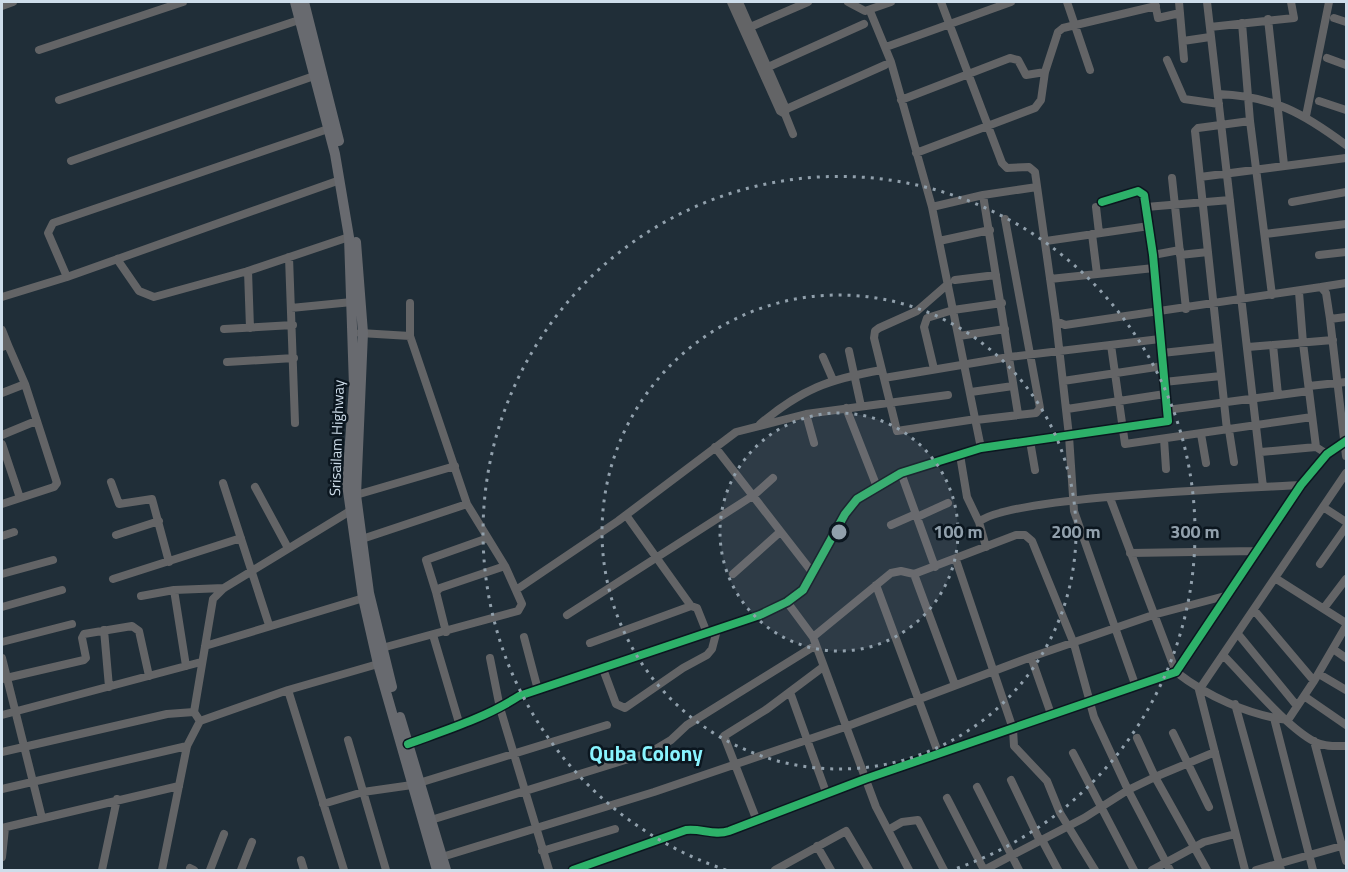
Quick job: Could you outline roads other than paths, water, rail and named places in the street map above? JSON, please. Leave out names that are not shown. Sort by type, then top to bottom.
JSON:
[{"type":"highway","name":"Srisailam Highway","points":[[295,2],[340,180],[349,237],[352,303],[358,333],[347,484],[350,511],[378,664],[446,870]]},
{"type":"highway","name":"Srisailam Highway","points":[[304,2],[350,195],[358,333],[356,495],[366,597],[408,744],[437,870]]},
{"type":"street","points":[[2,6],[13,2]]},
{"type":"street","points":[[39,50],[183,2]]},
{"type":"street","points":[[731,2],[747,29],[793,134]]},
{"type":"street","points":[[739,2],[747,29]]},
{"type":"street","points":[[747,29],[808,2]]},
{"type":"street","points":[[848,2],[861,10],[870,10],[887,2]]},
{"type":"street","points":[[941,2],[1002,163],[1007,168],[1033,168],[1046,241],[1060,351],[1076,520],[1136,687]]},
{"type":"street","points":[[886,47],[949,22],[1011,2]]},
{"type":"street","points":[[1067,2],[1090,70]]},
{"type":"street","points":[[1179,2],[1184,59]]},
{"type":"street","points":[[1207,2],[1261,452],[1263,487]]},
{"type":"street","points":[[1210,27],[1293,18],[1291,2]]},
{"type":"street","points":[[1306,116],[1329,2]]},
{"type":"street","points":[[916,153],[1035,108],[1041,100],[1045,72],[1058,32],[1075,25],[1155,4],[1158,18],[1180,14]]},
{"type":"street","points":[[870,10],[886,47],[932,207],[951,282],[953,310],[981,448]]},
{"type":"street","points":[[1334,18],[1347,22]]},
{"type":"street","points":[[1268,19],[1284,165]]},
{"type":"street","points":[[59,100],[299,20]]},
{"type":"street","points":[[1242,23],[1250,121],[1272,295]]},
{"type":"street","points":[[765,69],[864,24]]},
{"type":"street","points":[[1183,41],[1210,37]]},
{"type":"street","points":[[901,100],[1010,58],[1017,60],[1026,75],[1045,72]]},
{"type":"street","points":[[1327,58],[1347,65]]},
{"type":"street","points":[[1167,60],[1184,99],[1192,102],[1219,104]]},
{"type":"street","points":[[784,111],[885,65]]},
{"type":"street","points":[[71,161],[314,76]]},
{"type":"street","points":[[1218,94],[1249,95],[1306,116],[1347,145]]},
{"type":"street","points":[[1319,101],[1347,110]]},
{"type":"street","points":[[1234,462],[1224,402],[1195,131],[1198,128],[1250,121]]},
{"type":"street","points":[[67,277],[48,233],[53,224],[328,129]]},
{"type":"street","points":[[1200,177],[1347,158]]},
{"type":"street","points":[[1172,178],[1186,309]]},
{"type":"street","points":[[2,297],[67,277],[340,180]]},
{"type":"street","points":[[932,207],[983,195],[1037,187]]},
{"type":"street","points":[[408,744],[459,726],[500,708],[519,696],[760,615],[787,602],[802,590],[845,514],[857,499],[901,473],[981,448],[1168,421],[1153,255],[1146,207],[1141,190],[1099,204],[1096,234],[1097,274]]},
{"type":"street","points":[[1292,202],[1347,192]]},
{"type":"street","points":[[983,195],[1018,414]]},
{"type":"street","points":[[1146,207],[1230,200]]},
{"type":"street","points":[[996,274],[951,282],[917,311],[875,331],[889,402],[896,429],[900,432],[1040,411],[1005,219]]},
{"type":"street","points":[[1264,234],[1347,224]]},
{"type":"street","points":[[1046,241],[1149,226]]},
{"type":"street","points":[[939,241],[990,230]]},
{"type":"street","points":[[117,259],[139,291],[154,297],[249,271],[349,237]]},
{"type":"street","points":[[1153,255],[1208,252]]},
{"type":"street","points":[[1319,255],[1347,252]]},
{"type":"street","points":[[289,257],[295,423]]},
{"type":"street","points":[[1050,279],[1154,268]]},
{"type":"street","points":[[249,271],[250,328]]},
{"type":"street","points":[[1056,321],[1065,325],[1186,309],[1347,283]]},
{"type":"street","points":[[1321,287],[1326,293],[1342,383],[1347,456]]},
{"type":"street","points":[[1299,292],[1316,447]]},
{"type":"street","points":[[291,308],[352,303]]},
{"type":"street","points":[[382,648],[518,611],[522,604],[505,566],[467,504],[410,336],[410,303]]},
{"type":"street","points":[[934,369],[924,322],[927,318],[953,310],[1002,303]]},
{"type":"street","points":[[1330,319],[1347,317]]},
{"type":"street","points":[[224,330],[292,325]]},
{"type":"street","points":[[959,336],[1005,329]]},
{"type":"street","points":[[2,330],[5,346],[25,384],[57,483],[54,487],[2,504]]},
{"type":"street","points":[[358,333],[410,336]]},
{"type":"street","points":[[758,427],[797,396],[833,380],[854,374],[883,374],[934,369],[1009,357],[1160,339]]},
{"type":"street","points":[[1248,347],[1333,340]]},
{"type":"street","points":[[1111,345],[1125,444],[1312,417]]},
{"type":"street","points":[[1274,345],[1278,395]]},
{"type":"street","points":[[1162,353],[1218,347]]},
{"type":"street","points":[[849,351],[861,406]]},
{"type":"street","points":[[823,357],[833,380]]},
{"type":"street","points":[[227,362],[294,358]]},
{"type":"street","points":[[1063,381],[1163,366]]},
{"type":"street","points":[[1164,382],[1221,376]]},
{"type":"street","points":[[1167,410],[1278,395],[1342,383]]},
{"type":"street","points":[[2,393],[25,384]]},
{"type":"street","points":[[971,392],[1013,386]]},
{"type":"street","points":[[1066,409],[1165,394]]},
{"type":"street","points":[[516,590],[626,515],[736,432],[806,414],[948,395]]},
{"type":"street","points":[[846,408],[877,487]]},
{"type":"street","points":[[806,414],[814,443]]},
{"type":"street","points":[[2,435],[36,421]]},
{"type":"street","points":[[1201,434],[1206,464]]},
{"type":"street","points":[[1164,439],[1166,469]]},
{"type":"street","points":[[1030,441],[1035,470]]},
{"type":"street","points":[[573,870],[686,830],[721,834],[865,779],[1176,672],[1301,486],[1327,454],[1345,441]]},
{"type":"street","points":[[2,444],[20,498]]},
{"type":"street","points":[[715,447],[812,572]]},
{"type":"street","points":[[1261,452],[1316,447],[1327,454]]},
{"type":"street","points":[[960,455],[967,497],[979,522],[986,548]]},
{"type":"street","points":[[356,495],[455,466]]},
{"type":"street","points":[[901,473],[935,567]]},
{"type":"street","points":[[1245,870],[1199,690],[1323,507],[1343,485],[1347,473]]},
{"type":"street","points":[[567,615],[754,495],[773,478]]},
{"type":"street","points":[[111,482],[119,504],[152,499],[169,562]]},
{"type":"street","points":[[223,483],[269,625]]},
{"type":"street","points":[[979,522],[1004,510],[1073,501],[1301,486]]},
{"type":"street","points":[[255,487],[288,548]]},
{"type":"street","points":[[1110,498],[1176,672],[1199,690],[1274,718],[1288,720]]},
{"type":"street","points":[[891,525],[948,502]]},
{"type":"street","points":[[362,539],[467,504]]},
{"type":"street","points":[[1323,507],[1347,522]]},
{"type":"street","points":[[200,721],[194,712],[209,610],[213,599],[224,588],[350,511]]},
{"type":"street","points":[[626,515],[659,558],[691,606],[697,608],[707,633]]},
{"type":"street","points":[[116,535],[159,521]]},
{"type":"street","points":[[1320,564],[1347,527]]},
{"type":"street","points":[[2,536],[14,532]]},
{"type":"street","points":[[733,574],[780,532]]},
{"type":"street","points":[[431,820],[651,752],[671,740],[687,725],[814,641],[891,573],[901,571],[914,574],[956,560],[1016,535],[1026,535],[1032,541],[1074,644],[1100,732],[1168,867]]},
{"type":"street","points":[[112,579],[241,538]]},
{"type":"street","points":[[446,632],[426,560],[488,538]]},
{"type":"street","points":[[1130,553],[1256,551]]},
{"type":"street","points":[[2,574],[53,560]]},
{"type":"street","points":[[956,560],[1013,729],[1014,746],[1047,781],[1068,826],[1095,870]]},
{"type":"street","points":[[436,592],[440,588],[505,566]]},
{"type":"street","points":[[914,574],[956,685]]},
{"type":"street","points":[[1275,578],[1347,625],[1317,678],[1288,720]]},
{"type":"street","points":[[1324,608],[1347,579]]},
{"type":"street","points":[[876,585],[939,755]]},
{"type":"street","points":[[141,596],[174,590],[224,588]]},
{"type":"street","points":[[2,607],[62,590]]},
{"type":"street","points":[[174,590],[186,666]]},
{"type":"street","points":[[442,857],[845,727],[993,670],[1153,615],[1225,596]]},
{"type":"street","points":[[205,646],[366,597]]},
{"type":"street","points":[[787,602],[814,641],[876,807],[909,870]]},
{"type":"street","points":[[591,644],[691,606]]},
{"type":"street","points":[[1254,610],[1317,678],[1347,690]]},
{"type":"street","points":[[2,642],[72,624]]},
{"type":"street","points":[[5,678],[84,660],[86,657],[83,636],[104,630],[136,627],[149,676]]},
{"type":"street","points":[[104,630],[109,687]]},
{"type":"street","points":[[603,669],[616,704],[625,708],[683,668],[707,655],[712,650],[717,630]]},
{"type":"street","points":[[1238,634],[1297,706]]},
{"type":"street","points":[[434,635],[459,726]]},
{"type":"street","points":[[524,637],[538,690]]},
{"type":"street","points":[[1333,649],[1347,658]]},
{"type":"street","points":[[1223,655],[1288,720],[1314,741],[1330,746],[1347,746]]},
{"type":"street","points":[[1031,657],[1051,714]]},
{"type":"street","points":[[2,658],[5,678],[16,711],[42,818]]},
{"type":"street","points":[[490,658],[512,752],[549,870]]},
{"type":"street","points":[[2,715],[201,662]]},
{"type":"street","points":[[162,870],[188,746],[200,721],[288,690],[378,664]]},
{"type":"street","points":[[757,821],[724,740],[726,734],[790,692],[823,667]]},
{"type":"street","points":[[288,690],[344,870]]},
{"type":"street","points":[[790,692],[827,795]]},
{"type":"street","points":[[1304,696],[1347,725]]},
{"type":"street","points":[[1235,704],[1280,867]]},
{"type":"street","points":[[2,752],[167,714],[194,712]]},
{"type":"street","points":[[1274,718],[1313,870]]},
{"type":"street","points":[[323,804],[363,792],[416,784],[512,752],[607,725]]},
{"type":"street","points":[[1173,733],[1209,807]]},
{"type":"street","points":[[1137,738],[1155,777],[1207,870]]},
{"type":"street","points":[[348,740],[386,870]]},
{"type":"street","points":[[1314,741],[1345,845],[1347,861]]},
{"type":"street","points":[[2,789],[188,746]]},
{"type":"street","points":[[946,798],[984,870],[1068,826],[1128,790],[1215,752]]},
{"type":"street","points":[[1073,753],[1134,870]]},
{"type":"street","points":[[1011,780],[1058,870]]},
{"type":"street","points":[[2,858],[3,828],[179,786]]},
{"type":"street","points":[[977,787],[1019,870]]},
{"type":"street","points":[[102,870],[117,800]]},
{"type":"street","points":[[888,830],[902,822],[918,820],[944,870]]},
{"type":"street","points":[[542,851],[615,829]]},
{"type":"street","points":[[775,870],[846,831],[869,870]]},
{"type":"street","points":[[210,870],[224,834]]},
{"type":"street","points":[[1152,870],[1168,867],[1194,848],[1218,837],[1235,834]]},
{"type":"street","points":[[241,870],[252,842]]},
{"type":"street","points":[[1256,870],[1280,867],[1345,845]]},
{"type":"street","points":[[817,846],[831,870]]},
{"type":"street","points":[[301,860],[304,870]]},
{"type":"street","points":[[790,862],[795,870]]},
{"type":"district","name":"Quba Colony","points":[[646,754]]}]
